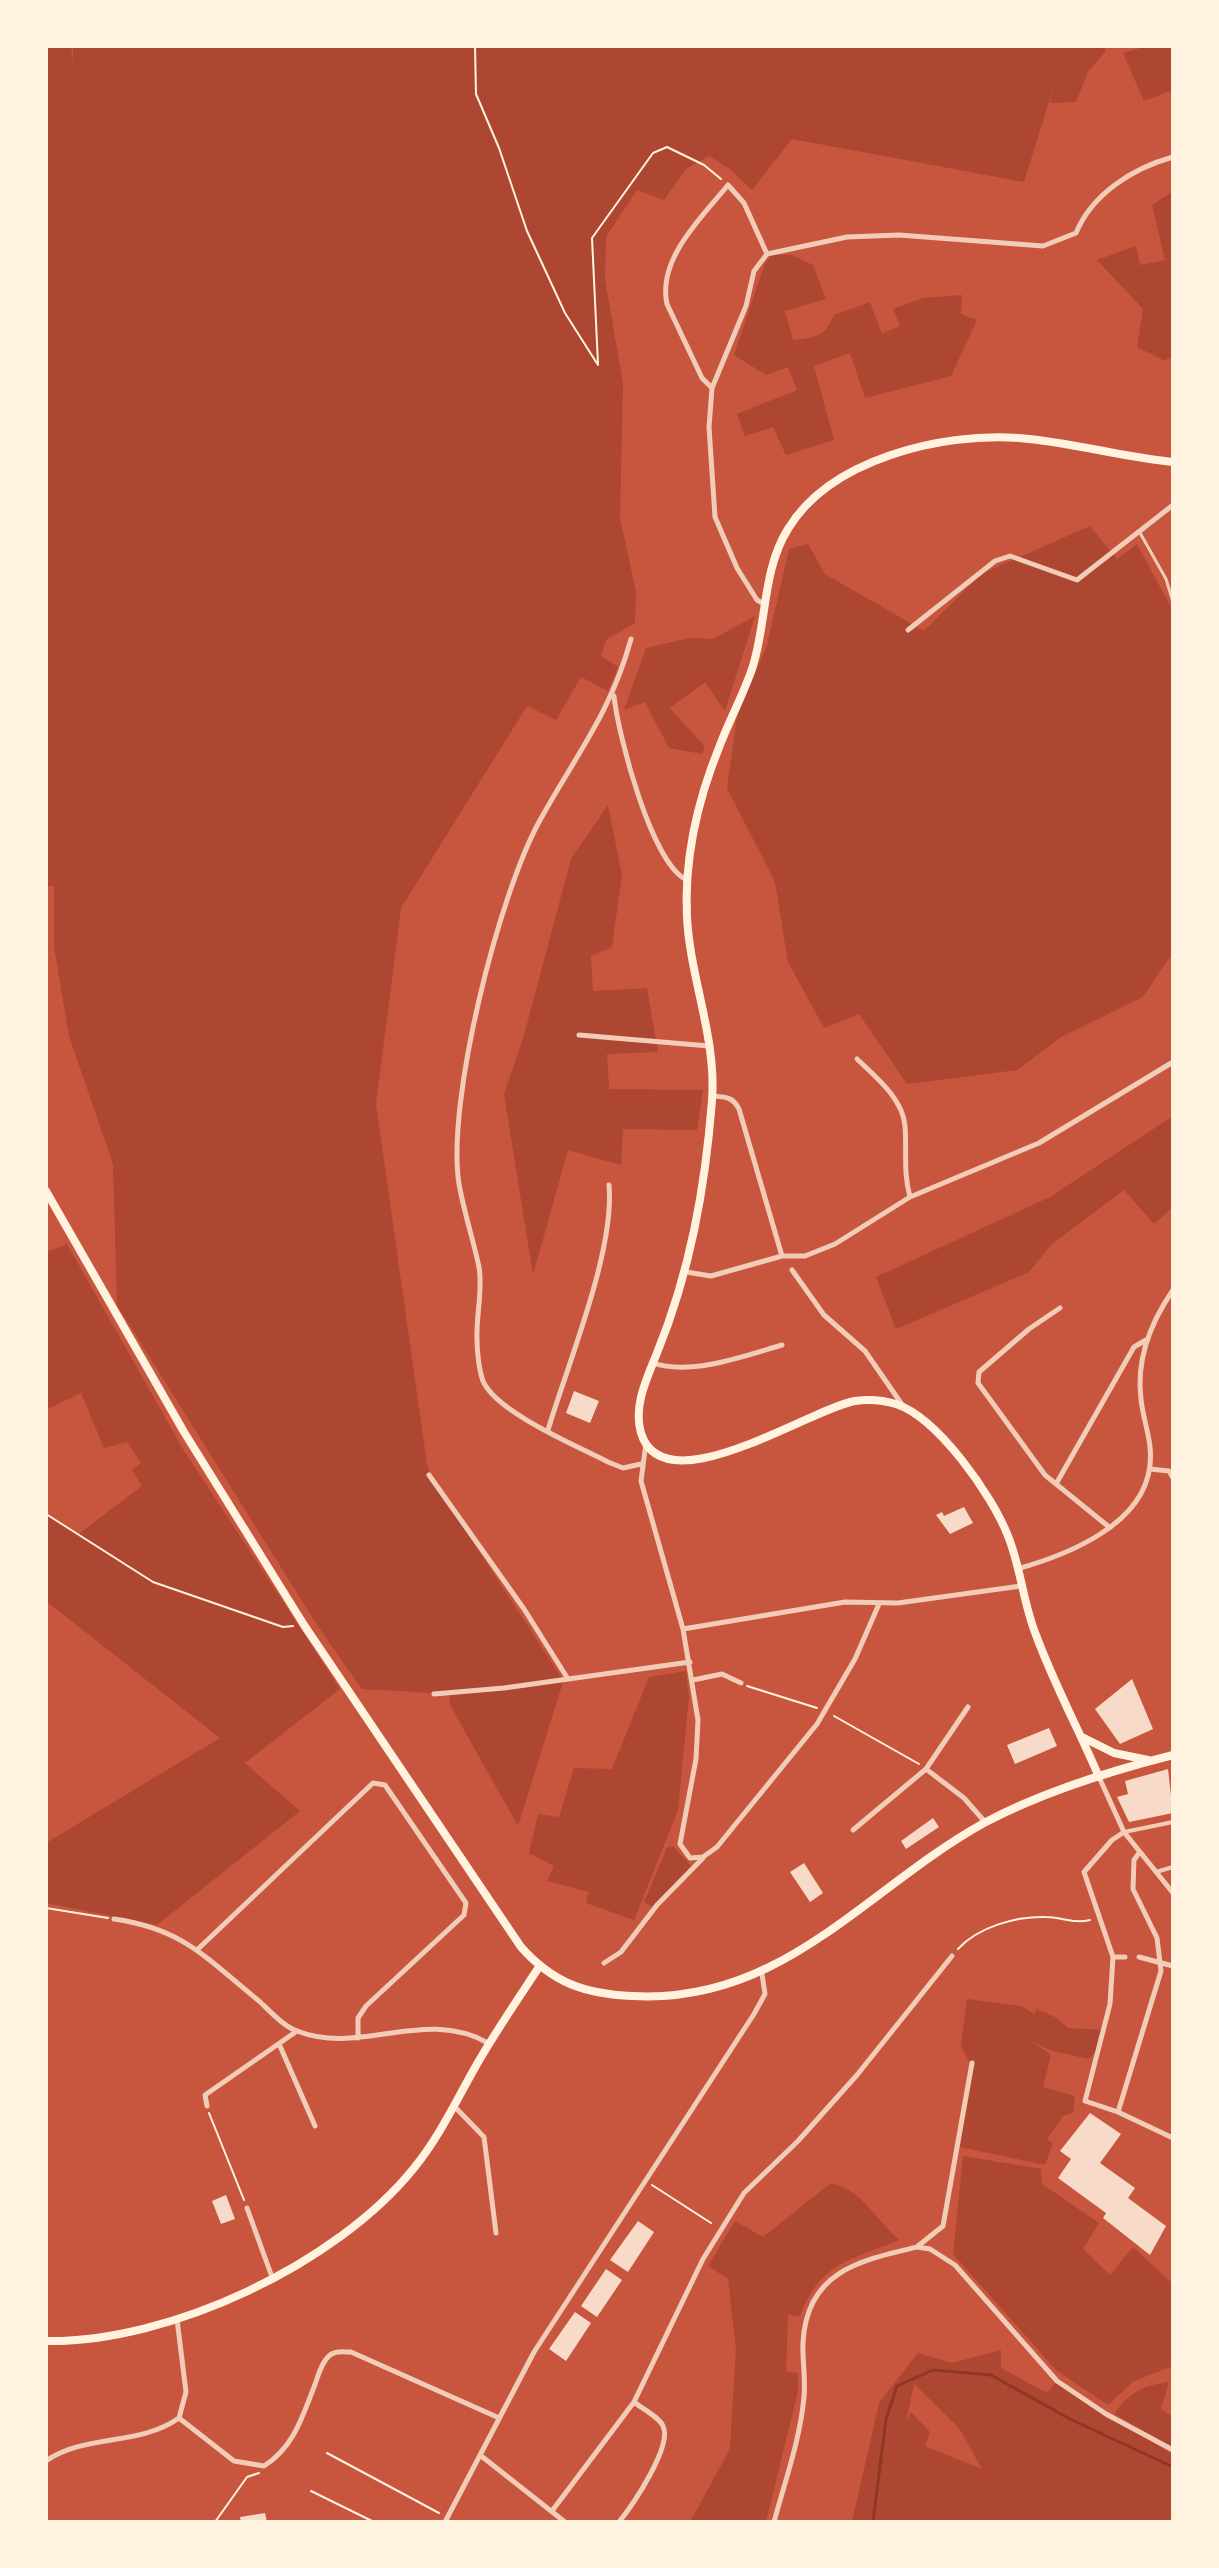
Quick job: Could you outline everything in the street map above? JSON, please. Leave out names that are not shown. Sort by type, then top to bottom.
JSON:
[{"type":"main road","points":[[1099,1777],[1036,1637],[1005,1528],[978,1483],[944,1440],[918,1416],[903,1406],[874,1400],[854,1401],[695,1462],[676,1463],[662,1459],[646,1443],[639,1418],[641,1395],[686,1272],[699,1208],[713,1096],[709,1046],[687,919],[687,880],[695,822],[707,778],[753,666],[778,549],[800,512],[840,480],[875,460],[945,442],[1011,437],[1173,462]]},
{"type":"main road","points":[[46,1191],[184,1432],[304,1625],[521,1947],[539,1967],[571,1987],[596,1994],[638,1997],[719,1988],[762,1974],[986,1823],[1099,1777],[1173,1755]]},
{"type":"main road","points":[[1082,1737],[1114,1753],[1151,1761]]},
{"type":"main road","points":[[46,2341],[94,2338],[177,2319],[272,2278],[341,2234],[395,2189],[434,2141],[489,2044],[539,1967]]},
{"type":"street","points":[[766,605],[757,600],[744,580],[715,517],[710,464],[712,388],[741,321],[754,271],[767,254],[821,240],[899,235],[1043,246],[1076,233],[1092,202],[1129,177],[1173,157]]},
{"type":"street","points":[[712,388],[702,378],[664,292],[676,252],[728,185],[744,203],[767,254]]},
{"type":"street","points":[[908,630],[995,561],[1010,556],[1077,580],[1173,505]]},
{"type":"street","points":[[631,639],[614,695],[539,822],[515,879],[476,1023],[464,1079],[458,1138],[459,1184],[481,1279],[477,1339],[483,1381],[496,1398],[548,1430],[623,1468],[641,1464]]},
{"type":"street","points":[[614,695],[622,741],[657,844],[669,867],[687,880]]},
{"type":"street","points":[[579,1035],[709,1046]]},
{"type":"street","points":[[857,1059],[897,1101],[905,1122],[904,1175],[910,1197]]},
{"type":"street","points":[[686,1272],[711,1276],[782,1256],[805,1256],[835,1244],[910,1197],[1039,1143],[1173,1062]]},
{"type":"street","points":[[713,1096],[735,1101],[782,1256]]},
{"type":"street","points":[[548,1430],[604,1245],[611,1206],[609,1185]]},
{"type":"street","points":[[792,1270],[824,1315],[865,1351],[903,1406]]},
{"type":"street","points":[[1017,1569],[1093,1539],[1129,1510],[1150,1469],[1151,1449],[1141,1400],[1140,1374],[1146,1340],[1173,1290]]},
{"type":"street","points":[[1060,1308],[979,1372],[978,1383],[1045,1475],[1109,1527]]},
{"type":"street","points":[[1056,1484],[1134,1347],[1146,1340]]},
{"type":"street","points":[[653,1363],[664,1367],[700,1364],[782,1345]]},
{"type":"street","points":[[646,1443],[641,1464],[647,1507],[683,1629],[698,1720],[696,1759],[680,1844],[682,1852],[690,1858],[703,1857]]},
{"type":"street","points":[[1150,1469],[1169,1471],[1173,1478]]},
{"type":"street","points":[[429,1475],[524,1609],[568,1679]]},
{"type":"street","points":[[683,1629],[845,1602],[879,1604],[1021,1586]]},
{"type":"street","points":[[604,1963],[621,1952],[657,1905],[703,1857],[712,1852],[825,1711],[855,1659],[879,1604]]},
{"type":"street","points":[[434,1694],[690,1662]]},
{"type":"street","points":[[693,1680],[722,1674],[741,1683]]},
{"type":"street","points":[[853,1830],[926,1769],[968,1707]]},
{"type":"street","points":[[926,1769],[964,1798],[986,1823]]},
{"type":"street","points":[[1099,1777],[1124,1832],[1173,1893]]},
{"type":"street","points":[[198,1949],[373,1783],[385,1785],[466,1903],[464,1915],[366,2006],[358,2018],[358,2038]]},
{"type":"street","points":[[1173,1822],[1124,1832],[1112,1840],[1084,1872],[1113,1956],[1112,1990],[1085,2101],[1118,2112],[1173,2138]]},
{"type":"street","points":[[1118,2112],[1161,1962],[1157,1938],[1133,1889],[1134,1860],[1139,1853]]},
{"type":"street","points":[[1155,1872],[1173,1867]]},
{"type":"street","points":[[114,1919],[153,1928],[198,1949],[297,2031],[358,2038],[431,2027],[477,2037],[489,2044]]},
{"type":"street","points":[[552,2511],[634,2402],[703,2259],[744,2193],[857,2075],[952,1956]]},
{"type":"street","points":[[1113,1956],[1125,1957]]},
{"type":"street","points":[[1139,1957],[1173,1966]]},
{"type":"street","points":[[446,2520],[497,2417],[569,2296],[754,2014],[765,1994],[762,1974]]},
{"type":"street","points":[[207,2106],[205,2095],[280,2046],[297,2031]]},
{"type":"street","points":[[280,2046],[315,2126]]},
{"type":"street","points":[[774,2522],[795,2451],[805,2396],[803,2343],[807,2311],[823,2284],[837,2274],[917,2247],[943,2226],[972,2063]]},
{"type":"street","points":[[454,2106],[484,2137],[496,2233]]},
{"type":"street","points":[[247,2208],[272,2278]]},
{"type":"street","points":[[917,2247],[930,2249],[955,2265],[1057,2381],[1106,2414],[1173,2450]]},
{"type":"street","points":[[46,2461],[66,2451],[152,2433],[179,2418],[186,2392],[177,2319]]},
{"type":"street","points":[[179,2418],[234,2461],[264,2466],[279,2457],[291,2442],[320,2369],[329,2355],[337,2352],[351,2352],[497,2417]]},
{"type":"street","points":[[619,2522],[658,2460],[666,2436],[663,2424],[634,2402]]},
{"type":"street","points":[[480,2455],[565,2522]]},
{"type":"lane","points":[[1139,531],[1166,579],[1173,602]]},
{"type":"path","points":[[475,46],[476,94],[499,148],[527,231],[565,313],[598,365],[592,238],[653,153],[667,147],[704,165],[728,185]]},
{"type":"path","points":[[46,1514],[153,1582],[283,1627],[298,1626]]},
{"type":"path","points":[[741,1683],[767,1695],[817,1708]]},
{"type":"path","points":[[825,1711],[926,1769]]},
{"type":"path","points":[[46,1908],[114,1919]]},
{"type":"path","points":[[952,1956],[978,1932],[1013,1922],[1050,1917],[1078,1923],[1099,1917]]},
{"type":"path","points":[[207,2106],[247,2208]]},
{"type":"path","points":[[646,2181],[713,2222],[711,2228]]},
{"type":"path","points":[[327,2453],[446,2520]]},
{"type":"path","points":[[215,2522],[247,2477],[258,2474],[264,2466]]},
{"type":"path","points":[[311,2491],[374,2522]]},
{"type":"shaded area","points":[[46,46],[71,46],[73,63],[73,46],[1103,46],[1106,51],[1088,72],[1076,102],[1050,103],[1053,89],[1024,182],[792,139],[752,190],[731,170],[709,156],[686,169],[664,200],[637,190],[606,237],[605,279],[623,384],[620,518],[636,592],[635,623],[606,640],[601,656],[618,667],[608,691],[581,677],[556,720],[527,706],[401,908],[376,1104],[427,1464],[432,1479],[563,1680],[512,1687],[563,1682],[518,1826],[450,1705],[449,1694],[362,1689],[317,1625],[117,1305],[113,1164],[69,1036],[54,947],[54,886],[46,886]]},
{"type":"shaded area","points":[[1147,46],[1173,46],[1173,90],[1144,101],[1123,53]]},
{"type":"shaded area","points":[[1173,191],[1173,355],[1165,361],[1137,347],[1143,309],[1097,260],[1136,246],[1140,265],[1165,260],[1152,205]]},
{"type":"shaded area","points":[[771,255],[792,255],[813,265],[826,299],[785,311],[793,340],[818,335],[827,328],[834,315],[870,302],[882,334],[900,326],[893,309],[923,298],[962,295],[961,314],[977,320],[951,376],[865,398],[850,353],[814,366],[834,440],[786,455],[773,427],[745,436],[737,414],[797,390],[788,367],[766,375],[734,355],[764,266]]},
{"type":"shaded area","points":[[1090,526],[1117,559],[1137,544],[1173,611],[1173,952],[1143,997],[1061,1037],[1017,1070],[907,1084],[859,1014],[824,1028],[788,962],[775,882],[727,788],[737,716],[767,645],[789,549],[808,544],[825,574],[924,631],[981,574]]},
{"type":"shaded area","points":[[755,616],[725,711],[705,682],[670,708],[705,747],[702,754],[669,748],[645,702],[624,710],[646,648],[690,638],[713,639]]},
{"type":"shaded area","points":[[608,805],[622,875],[612,947],[591,956],[593,991],[647,988],[658,1052],[607,1054],[609,1089],[703,1090],[697,1130],[623,1129],[621,1165],[568,1150],[533,1275],[504,1094],[524,1035],[571,859]]},
{"type":"shaded area","points":[[1173,1116],[1173,1207],[1154,1224],[1124,1190],[1052,1244],[1029,1272],[896,1329],[876,1277],[1050,1197]]},
{"type":"shaded area","points":[[67,1244],[183,1449],[340,1689],[245,1763],[300,1811],[157,1925],[46,1903],[46,1843],[220,1738],[46,1601],[46,1515],[77,1535],[142,1486],[132,1470],[141,1463],[127,1442],[104,1448],[81,1393],[46,1410],[46,1252]]},
{"type":"shaded area","points":[[686,1671],[689,1697],[678,1810],[634,1920],[586,1903],[589,1892],[547,1881],[554,1866],[529,1853],[538,1814],[559,1817],[574,1768],[612,1769],[649,1677]]},
{"type":"shaded area","points":[[673,1846],[692,1867],[652,1907],[644,1902],[667,1848]]},
{"type":"shaded area","points":[[967,1999],[1021,2006],[1035,2014],[1036,2009],[1057,2018],[1068,2028],[1104,2030],[1097,2050],[1089,2059],[1052,2051],[1033,2042],[1051,2055],[1043,2087],[1075,2096],[1073,2113],[1063,2116],[1047,2139],[1053,2143],[1045,2165],[960,2147],[972,2067],[961,2046]]},
{"type":"shaded area","points":[[963,2156],[1041,2169],[1042,2184],[1099,2223],[1083,2249],[1110,2275],[1133,2247],[1173,2284],[1173,2366],[1134,2381],[1108,2405],[1056,2370],[953,2254]]},
{"type":"shaded area","points":[[831,2183],[861,2199],[900,2240],[839,2265],[817,2284],[800,2316],[788,2315],[786,2372],[798,2373],[798,2391],[766,2522],[690,2522],[730,2449],[736,2349],[728,2279],[708,2266],[735,2221],[763,2237]]},
{"type":"shaded area","points":[[1001,2350],[1001,2368],[1047,2393],[1057,2381],[1173,2455],[1173,2522],[852,2522],[879,2403],[918,2353],[952,2363]],"holes":[[[914,2384],[959,2428],[982,2469],[925,2446],[930,2432],[911,2412],[906,2422]]]},
{"type":"shaded area","points":[[1169,2382],[1161,2409],[1173,2417],[1173,2448],[1114,2414],[1125,2400],[1138,2391]]},
{"type":"building","points":[[574,1391],[599,1401],[590,1423],[566,1413]]},
{"type":"building","points":[[964,1507],[973,1523],[950,1534],[936,1515],[942,1512],[944,1516]]},
{"type":"building","points":[[1132,1679],[1153,1729],[1120,1744],[1095,1709]]},
{"type":"building","points":[[1049,1728],[1057,1746],[1015,1764],[1007,1745]]},
{"type":"building","points":[[1168,1769],[1173,1813],[1129,1822],[1117,1797],[1128,1794],[1125,1781]]},
{"type":"building","points":[[933,1818],[939,1827],[906,1849],[901,1841]]},
{"type":"building","points":[[804,1863],[823,1893],[810,1902],[790,1872]]},
{"type":"building","points":[[1090,2113],[1121,2134],[1100,2163],[1135,2188],[1128,2198],[1166,2226],[1150,2255],[1103,2218],[1106,2213],[1058,2178],[1071,2159],[1060,2151]]},
{"type":"building","points":[[226,2195],[235,2219],[221,2224],[212,2201]]},
{"type":"building","points":[[638,2221],[654,2232],[628,2272],[610,2260]]},
{"type":"building","points":[[606,2269],[622,2280],[597,2317],[581,2306]]},
{"type":"building","points":[[575,2312],[591,2323],[566,2361],[549,2349]]},
{"type":"building","points":[[265,2513],[267,2522],[241,2522],[240,2517]]},
{"type":"waterway","points":[[873,2522],[886,2419],[897,2386],[933,2370],[991,2375],[1070,2419],[1173,2467]]}]
